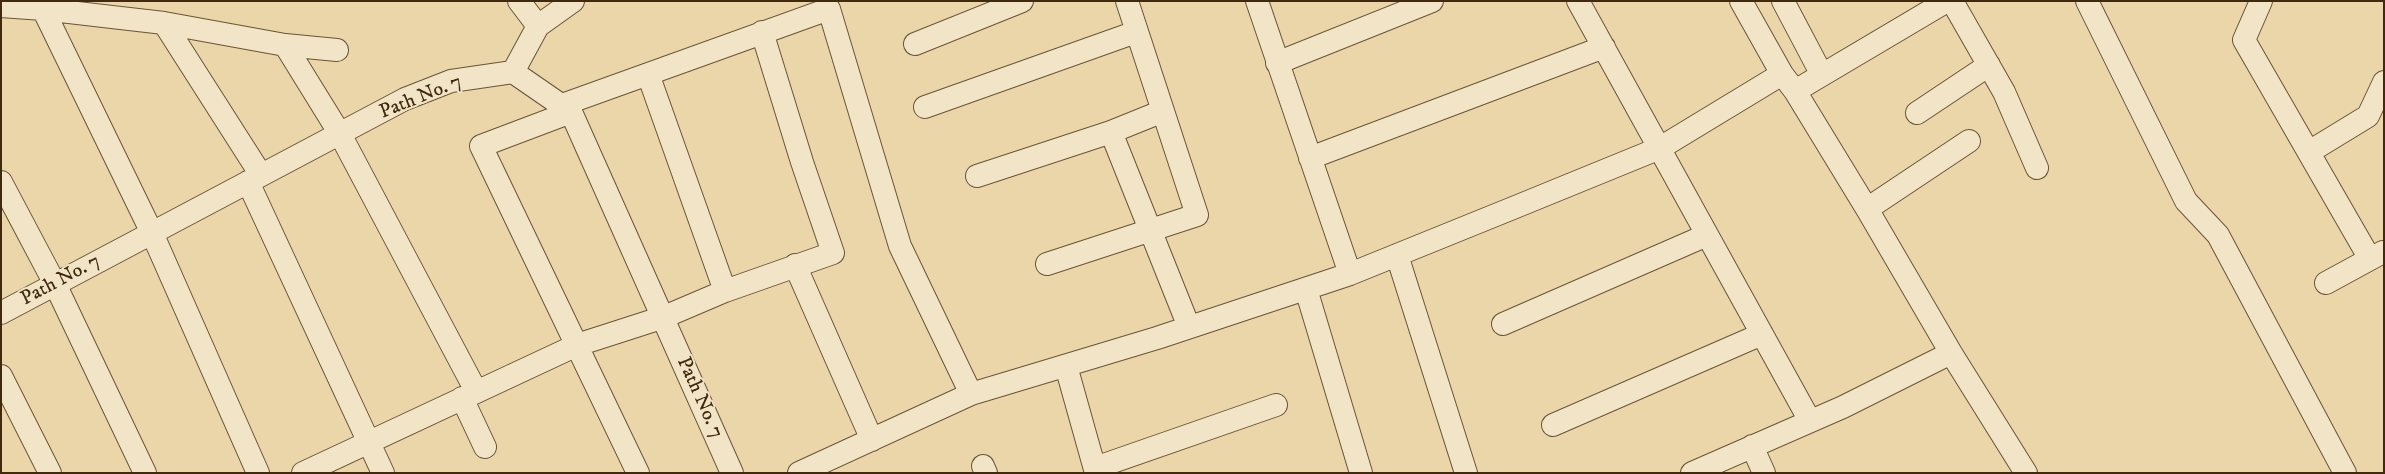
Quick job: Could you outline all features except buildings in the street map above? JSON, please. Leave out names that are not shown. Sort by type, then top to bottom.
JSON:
[{"type":"street","points":[[519,1],[538,26]]},
{"type":"street","points":[[567,109],[513,72],[538,26],[572,1]]},
{"type":"street","points":[[915,44],[1022,1]]},
{"type":"street","points":[[1047,264],[1197,214],[1127,1]]},
{"type":"street","points":[[1257,1],[1350,274]]},
{"type":"street","points":[[1277,63],[1432,1]]},
{"type":"street","points":[[1578,1],[1810,421]]},
{"type":"street","points":[[1741,1],[1788,82],[1867,209],[1951,353],[2026,473]]},
{"type":"street","points":[[1783,1],[1822,75]]},
{"type":"street","points":[[799,473],[971,394],[1066,366],[1350,274],[1660,148],[1788,82],[1822,75],[1947,1]]},
{"type":"street","points":[[1952,1],[2004,92],[2036,168]]},
{"type":"street","points":[[2087,1],[2186,201],[2218,236],[2345,473]]},
{"type":"street","points":[[2261,1],[2244,40],[2309,152],[2377,255],[2326,283]]},
{"type":"street","points":[[1,6],[164,23],[285,45],[337,50]]},
{"type":"street","points":[[638,473],[481,146],[648,74],[829,9],[900,246],[971,394]]},
{"type":"street","points":[[42,10],[152,233],[258,473]]},
{"type":"street","points":[[164,23],[255,179],[383,473]]},
{"type":"street","points":[[303,473],[577,345],[664,318],[725,290],[795,264],[834,253],[802,162],[762,32]]},
{"type":"street","points":[[925,107],[1136,32]]},
{"type":"street","points":[[285,45],[340,134],[469,395],[486,446]]},
{"type":"street","points":[[1310,158],[1604,47]]},
{"type":"street","points":[[1917,113],[1988,65]]},
{"type":"street","name":"Path No. 7","points":[[1,313],[406,99],[451,81],[513,72]]},
{"type":"street","points":[[648,74],[725,290]]},
{"type":"street","points":[[2309,152],[2368,116],[2384,82]]},
{"type":"street","name":"Path No. 7","points":[[567,109],[664,318],[732,473]]},
{"type":"street","points":[[977,176],[1111,132],[1163,111]]},
{"type":"street","points":[[1111,132],[1189,327]]},
{"type":"street","points":[[1867,209],[1969,141]]},
{"type":"street","points":[[1,182],[55,284],[145,473]]},
{"type":"street","points":[[1504,324],[1708,235]]},
{"type":"street","points":[[1397,255],[1466,473]]},
{"type":"street","points":[[795,264],[872,440]]},
{"type":"street","points":[[1306,288],[1361,473]]},
{"type":"street","points":[[1553,425],[1762,334]]},
{"type":"street","points":[[1692,473],[1810,421],[1951,353]]},
{"type":"street","points":[[1066,366],[1095,470],[1276,405]]},
{"type":"street","points":[[1,376],[50,473]]},
{"type":"street","points":[[1752,446],[1764,473]]}]
